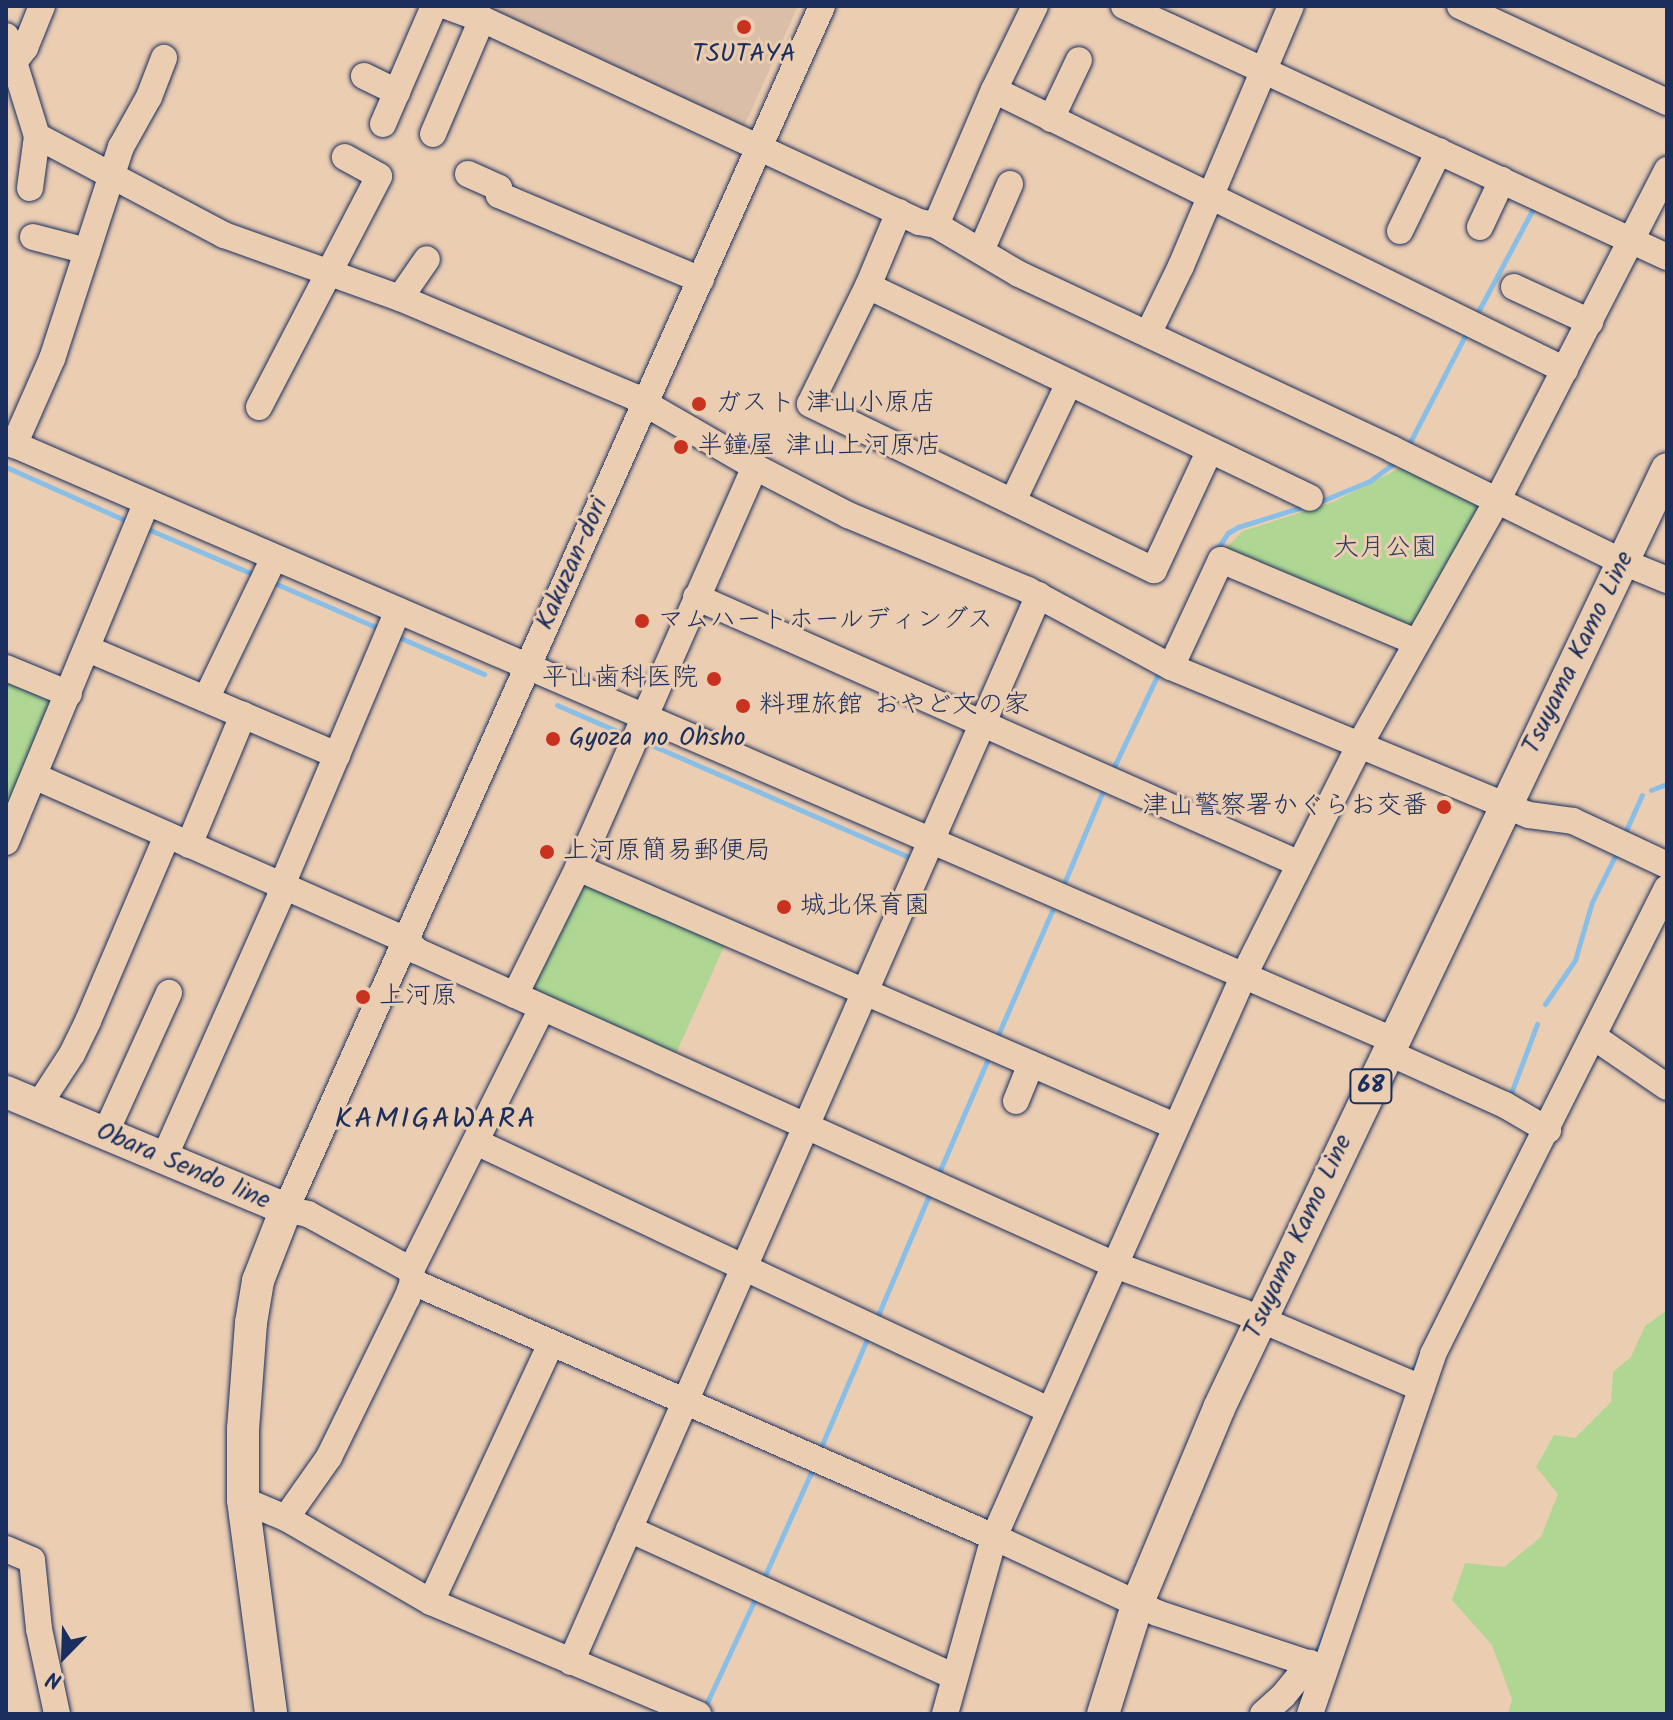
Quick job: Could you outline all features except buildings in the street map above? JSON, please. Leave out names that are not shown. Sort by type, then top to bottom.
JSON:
[{"type":"main road","name":"Tsuyama Kamo Line","points":[[1103,1714],[1138,1602],[1259,1319],[1667,469]]},
{"type":"main road","name":"Obara Sendo line","points":[[6,1092],[286,1209],[258,1281],[244,1389],[243,1500],[271,1714]]},
{"type":"street","points":[[14,62],[25,48],[42,6]]},
{"type":"street","points":[[383,124],[434,6]]},
{"type":"street","points":[[447,6],[482,19],[899,212],[936,225],[1019,274],[1498,499],[1623,562],[1667,580]]},
{"type":"street","name":"Kakuzan-dori","points":[[286,1209],[822,6]]},
{"type":"street","points":[[936,225],[994,90],[1035,6]]},
{"type":"street","points":[[1124,6],[1667,257]]},
{"type":"street","points":[[1148,334],[1181,266],[1291,6]]},
{"type":"street","points":[[1460,6],[1667,102]]},
{"type":"street","points":[[433,134],[482,19]]},
{"type":"street","points":[[6,36],[37,136],[30,188]]},
{"type":"street","points":[[164,58],[149,97],[121,147],[52,359],[10,443],[147,502],[267,572],[392,625],[527,667],[1244,975],[1390,1046],[1548,1130]]},
{"type":"street","points":[[1051,119],[1079,60]]},
{"type":"street","points":[[364,76],[397,92]]},
{"type":"street","points":[[994,90],[1565,370]]},
{"type":"street","points":[[37,136],[224,235],[400,298],[646,403],[755,467],[848,515],[1039,595],[1171,667],[1529,815],[1573,821],[1667,865]]},
{"type":"street","points":[[1400,231],[1439,151]]},
{"type":"street","points":[[259,407],[379,176],[345,157]]},
{"type":"street","points":[[945,1714],[994,1537],[1244,975],[1360,744],[1498,499],[1667,170]]},
{"type":"street","points":[[468,174],[499,188],[499,195],[701,280]]},
{"type":"street","points":[[1480,227],[1502,180]]},
{"type":"street","points":[[981,251],[1010,184]]},
{"type":"street","points":[[899,212],[868,286],[810,404],[1154,570],[1210,450]]},
{"type":"street","points":[[33,237],[87,251]]},
{"type":"street","points":[[400,298],[427,259]]},
{"type":"street","points":[[868,286],[1310,498]]},
{"type":"street","points":[[1514,287],[1590,322]]},
{"type":"street","points":[[1013,501],[1069,383]]},
{"type":"street","points":[[515,995],[578,868],[755,467]]},
{"type":"street","points":[[6,842],[147,502]]},
{"type":"street","points":[[1171,667],[1221,560],[1416,642]]},
{"type":"street","points":[[206,699],[267,572]]},
{"type":"street","points":[[571,1662],[867,994],[1039,595]]},
{"type":"street","points":[[696,597],[1300,864]]},
{"type":"street","points":[[163,1160],[196,1093],[280,897],[282,885],[392,625]]},
{"type":"street","points":[[88,649],[337,755]]},
{"type":"street","points":[[6,668],[69,694]]},
{"type":"street","points":[[38,1106],[83,1032],[243,715]]},
{"type":"street","points":[[34,776],[406,940],[417,951],[1115,1265],[1259,1319],[1421,1388]]},
{"type":"street","points":[[578,868],[1175,1126]]},
{"type":"street","points":[[1310,1714],[1317,1666],[1361,1573],[1421,1388],[1440,1341],[1667,888]]},
{"type":"street","points":[[105,1134],[169,993]]},
{"type":"street","points":[[286,1518],[329,1457],[412,1276],[542,1008]]},
{"type":"street","points":[[1594,1037],[1667,1087]]},
{"type":"street","points":[[1016,1101],[1031,1064]]},
{"type":"street","points":[[476,1142],[1049,1410]]},
{"type":"street","points":[[286,1209],[308,1214],[412,1276],[551,1343],[994,1537],[1157,1613],[1317,1666]]},
{"type":"street","points":[[431,1602],[551,1343]]},
{"type":"street","points":[[243,1500],[286,1518],[431,1602],[697,1714]]},
{"type":"street","points":[[629,1529],[955,1677]]},
{"type":"street","points":[[6,1549],[32,1560],[39,1629],[57,1714]]},
{"type":"street","points":[[1263,1714],[1317,1666]]},
{"type":"shaded area","points":[[469,6],[798,6],[742,131]]},
{"type":"green space","name":"大月公園","points":[[1406,465],[1485,509],[1417,628],[1406,630],[1223,551],[1243,531],[1333,502]]},
{"type":"green space","points":[[6,681],[55,703],[6,821]]},
{"type":"green space","points":[[582,881],[726,942],[675,1056],[533,993],[530,979]]},
{"type":"green space","points":[[1667,1310],[1667,1714],[1508,1714],[1512,1699],[1492,1645],[1452,1600],[1465,1563],[1504,1567],[1541,1537],[1558,1494],[1536,1467],[1554,1435],[1575,1438],[1611,1402],[1613,1372],[1631,1357],[1645,1326]]},
{"type":"waterway","points":[[1479,310],[1535,205]]},
{"type":"waterway","points":[[1408,446],[1468,330]]},
{"type":"waterway","points":[[1319,502],[1370,481],[1398,460]]},
{"type":"waterway","points":[[6,467],[127,521]]},
{"type":"waterway","points":[[1215,552],[1228,533],[1238,527],[1305,506]]},
{"type":"waterway","points":[[150,530],[255,575]]},
{"type":"waterway","points":[[272,582],[380,629]]},
{"type":"waterway","points":[[396,636],[484,674]]},
{"type":"waterway","points":[[1112,771],[1158,674]]},
{"type":"waterway","points":[[557,705],[619,732]]},
{"type":"waterway","points":[[649,744],[914,859]]},
{"type":"waterway","points":[[1651,790],[1667,784]]},
{"type":"waterway","points":[[1065,881],[1105,786]]},
{"type":"waterway","points":[[1623,837],[1642,795]]},
{"type":"waterway","points":[[1545,1004],[1575,960],[1592,902],[1617,852]]},
{"type":"waterway","points":[[998,1035],[1052,911]]},
{"type":"waterway","points":[[1510,1096],[1537,1024]]},
{"type":"waterway","points":[[938,1175],[990,1054]]},
{"type":"waterway","points":[[876,1320],[930,1193]]},
{"type":"waterway","points":[[1412,1373],[1435,1323]]},
{"type":"waterway","points":[[821,1447],[867,1339]]},
{"type":"waterway","points":[[762,1582],[812,1470]]},
{"type":"waterway","points":[[704,1709],[757,1595]]},
{"type":"waterway","points":[[1316,1653],[1331,1618]]},
{"type":"place","name":"TSUTAYA","points":[[744,27]]},
{"type":"place","name":"ガスト 津山小原店","points":[[699,404]]},
{"type":"place","name":"半鐘屋 津山上河原店","points":[[681,447]]},
{"type":"place","name":"マムハートホールディングス","points":[[642,621]]},
{"type":"place","name":"平山歯科医院","points":[[714,679]]},
{"type":"place","name":"料理旅館 おやど文の家","points":[[743,706]]},
{"type":"place","name":"Gyoza no Ohsho","points":[[553,739]]},
{"type":"place","name":"津山警察署かぐらお交番","points":[[1444,807]]},
{"type":"place","name":"上河原簡易郵便局","points":[[547,852]]},
{"type":"place","name":"城北保育園","points":[[784,907]]},
{"type":"place","name":"上河原","points":[[363,997]]},
{"type":"district","name":"KAMIGAWARA","points":[[436,1120]]}]
